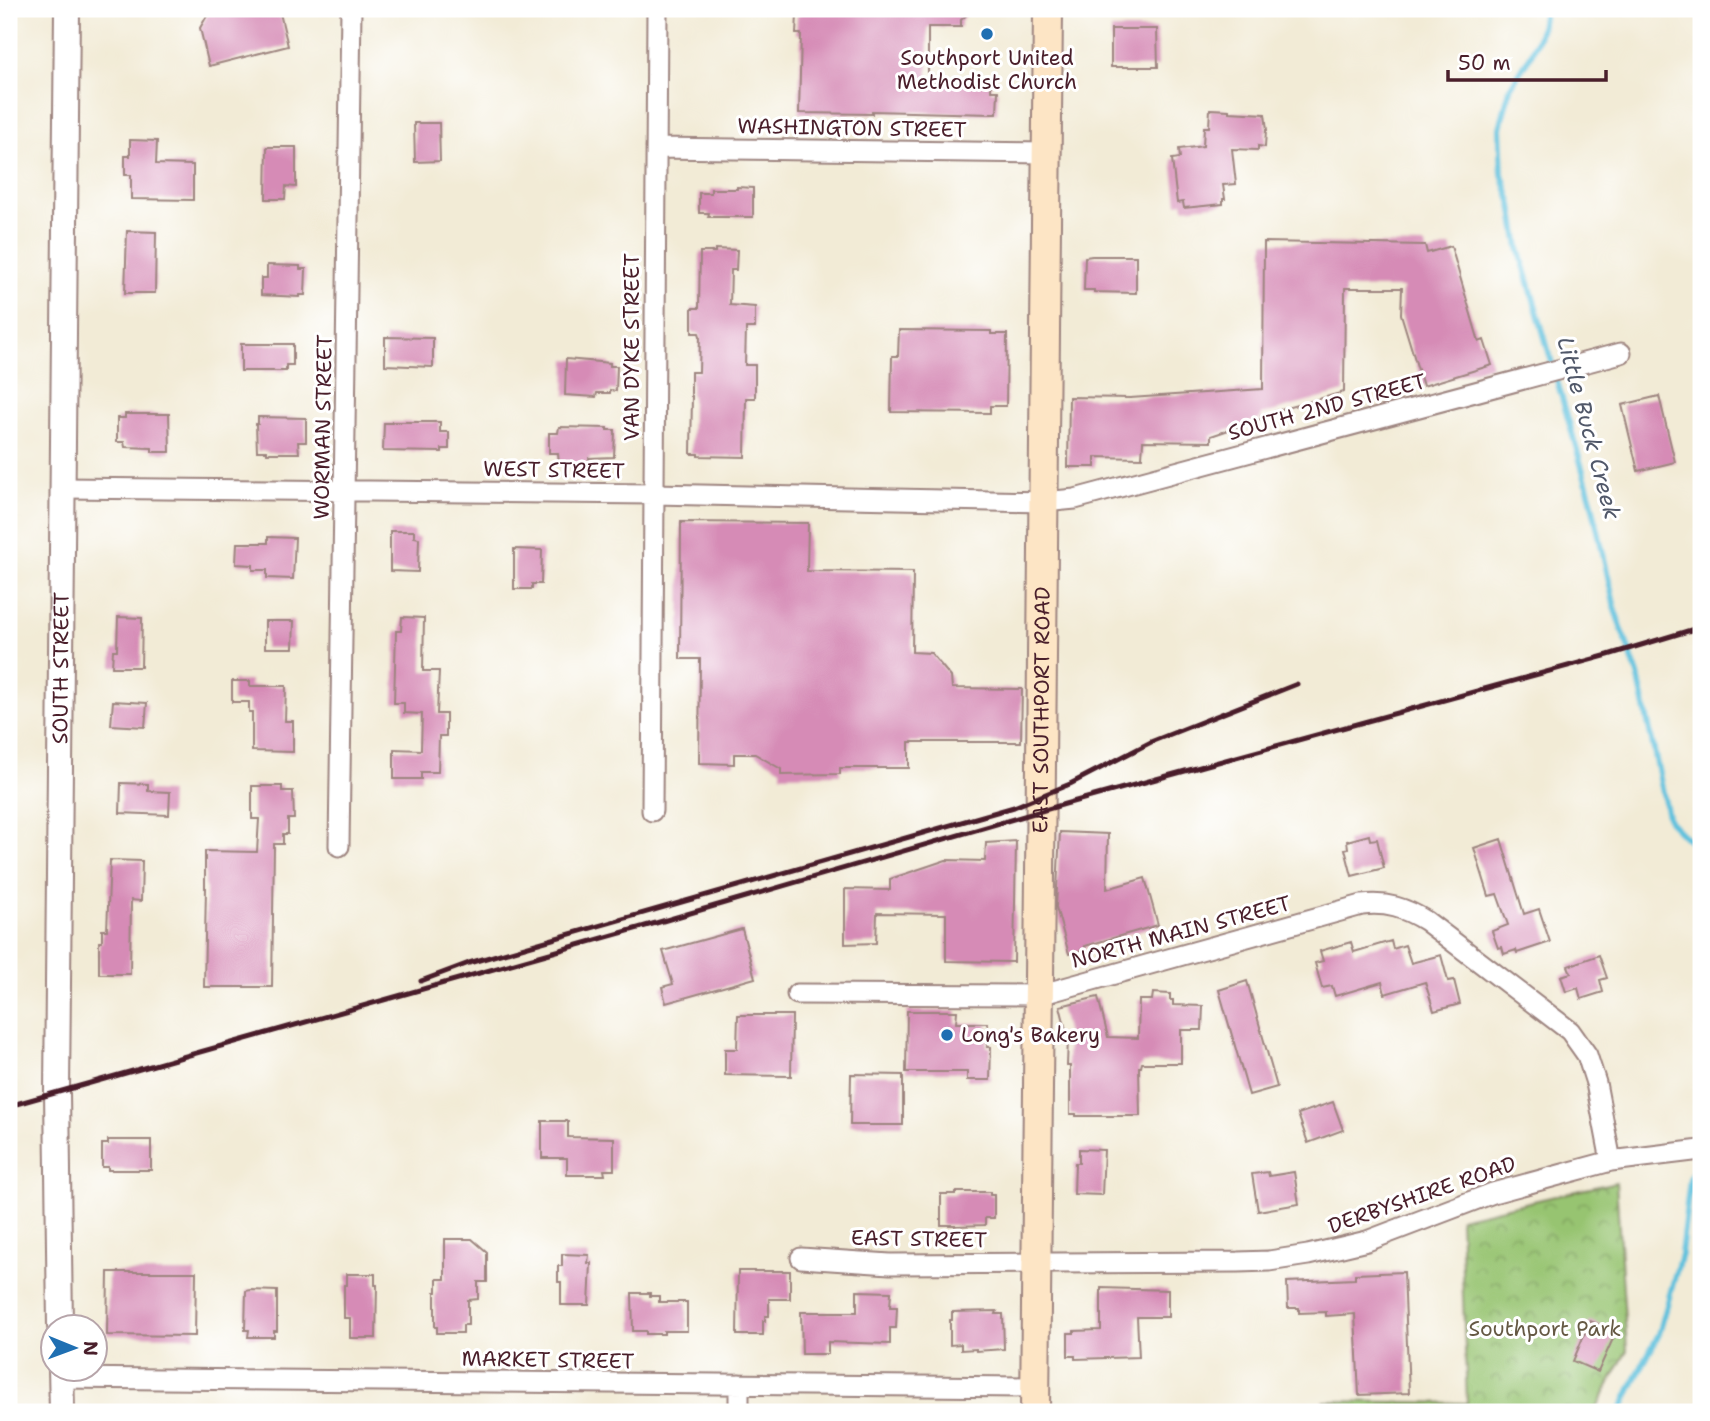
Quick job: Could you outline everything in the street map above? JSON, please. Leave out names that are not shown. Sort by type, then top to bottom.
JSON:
[{"type":"main road","name":"EAST SOUTHPORT ROAD","points":[[1034,1400],[1048,9]]},
{"type":"street","name":"SOUTH STREET","points":[[60,1312],[57,1079],[67,9]]},
{"type":"street","name":"WORMAN STREET","points":[[339,846],[351,9]]},
{"type":"street","name":"VAN DYKE STREET","points":[[652,811],[657,9]]},
{"type":"street","name":"WASHINGTON STREET","points":[[656,148],[1047,153]]},
{"type":"street","name":"SOUTH 2ND STREET","points":[[1044,502],[1074,499],[1621,353]]},
{"type":"street","name":"WEST STREET","points":[[63,488],[654,494],[1044,502]]},
{"type":"street","name":"NORTH MAIN STREET","points":[[797,994],[1038,995],[1362,905],[1400,907],[1414,913],[1567,1028],[1587,1055],[1596,1083],[1612,1161]]},
{"type":"street","name":"DERBYSHIRE ROAD","points":[[1036,1263],[1238,1262],[1308,1255],[1377,1238],[1512,1186],[1612,1161],[1701,1150]]},
{"type":"street","name":"EAST STREET","points":[[802,1258],[890,1264],[1036,1263]]},
{"type":"street","name":"MARKET STREET","points":[[108,1374],[739,1384],[1034,1400]]},
{"type":"street","points":[[61,1382],[62,1412]]},
{"type":"street","points":[[739,1384],[739,1412]]},
{"type":"green space","name":"Southport Park","points":[[1616,1182],[1627,1350],[1595,1412],[1322,1412],[1324,1401],[1467,1403],[1460,1218]]},
{"type":"building","points":[[228,9],[279,9],[288,46],[209,66],[200,28],[208,14]]},
{"type":"building","points":[[800,9],[973,9],[961,20],[961,27],[928,27],[928,81],[991,82],[991,91],[998,91],[997,113],[799,113],[801,34],[796,34]]},
{"type":"building","points":[[1111,29],[1157,29],[1158,67],[1111,67]]},
{"type":"building","points":[[1210,109],[1265,114],[1265,147],[1258,146],[1258,150],[1232,149],[1236,184],[1223,185],[1223,204],[1184,208],[1183,202],[1177,203],[1172,159],[1180,158],[1179,149],[1203,146],[1204,127],[1209,127]]},
{"type":"building","points":[[414,123],[439,123],[440,161],[415,162]]},
{"type":"building","points":[[130,140],[157,141],[156,164],[193,165],[193,200],[131,199],[131,175],[125,175],[125,156],[130,156]]},
{"type":"building","points":[[267,147],[296,147],[296,187],[286,186],[285,199],[266,199]]},
{"type":"building","points":[[737,187],[753,188],[753,217],[708,217],[709,213],[699,213],[699,193]]},
{"type":"building","points":[[127,231],[156,232],[155,293],[125,293]]},
{"type":"building","points":[[1264,242],[1425,245],[1427,253],[1451,246],[1479,342],[1484,340],[1492,365],[1423,386],[1401,314],[1402,288],[1345,288],[1344,392],[1261,415],[1261,419],[1211,436],[1211,442],[1143,441],[1142,458],[1095,457],[1095,467],[1068,467],[1069,397],[1130,398],[1263,389]]},
{"type":"building","points":[[715,249],[737,250],[736,270],[731,270],[730,305],[755,307],[755,328],[746,328],[745,365],[755,365],[755,398],[746,398],[745,457],[691,454],[691,372],[699,372],[700,336],[699,333],[692,333],[692,308],[699,308],[700,252],[715,252]]},
{"type":"building","points":[[1136,256],[1136,293],[1084,290],[1085,257]]},
{"type":"building","points":[[267,265],[300,266],[300,269],[306,269],[305,295],[261,295],[261,278],[267,278]]},
{"type":"building","points":[[899,330],[991,331],[991,334],[1007,334],[1006,406],[990,406],[990,413],[891,412],[892,356],[898,356]]},
{"type":"building","points":[[385,337],[433,338],[433,367],[385,365]]},
{"type":"building","points":[[241,344],[293,344],[293,365],[286,365],[286,371],[241,371]]},
{"type":"building","points":[[566,359],[617,366],[616,391],[597,393],[596,397],[565,395]]},
{"type":"building","points":[[1659,396],[1675,462],[1638,471],[1622,405]]},
{"type":"building","points":[[125,414],[169,414],[170,452],[125,447],[124,442],[117,442],[117,418],[125,418]]},
{"type":"building","points":[[258,417],[306,418],[306,442],[298,442],[299,453],[257,451]]},
{"type":"building","points":[[440,422],[440,432],[449,432],[449,449],[442,449],[442,452],[383,451],[384,423]]},
{"type":"building","points":[[559,427],[615,430],[614,457],[589,458],[589,464],[559,463],[558,453],[549,453],[549,433],[558,433]]},
{"type":"building","points":[[681,522],[808,523],[807,571],[913,572],[912,652],[931,653],[951,677],[952,688],[1022,689],[1021,742],[909,742],[909,768],[840,768],[840,774],[781,775],[781,769],[755,754],[734,754],[734,764],[699,763],[700,659],[680,659]]},
{"type":"building","points":[[390,531],[414,531],[414,537],[419,538],[418,572],[390,571]]},
{"type":"building","points":[[268,537],[295,538],[293,579],[267,578],[267,570],[253,570],[253,565],[236,564],[237,543],[268,543]]},
{"type":"building","points":[[514,549],[542,550],[541,584],[532,584],[532,589],[514,589]]},
{"type":"building","points":[[118,617],[142,618],[141,667],[112,667],[113,650],[117,650]]},
{"type":"building","points":[[402,617],[424,618],[423,671],[439,671],[437,714],[446,714],[446,736],[439,736],[438,772],[421,772],[421,779],[394,779],[394,749],[421,750],[422,714],[404,713],[404,703],[394,703],[396,631],[401,631]]},
{"type":"building","points":[[265,621],[294,621],[293,648],[265,648]]},
{"type":"building","points":[[232,681],[250,681],[250,686],[286,686],[285,721],[293,721],[293,752],[252,751],[252,712],[249,712],[249,702],[232,702]]},
{"type":"building","points":[[113,701],[147,703],[145,727],[111,725]]},
{"type":"building","points":[[121,783],[148,784],[148,791],[170,792],[169,815],[120,813]]},
{"type":"building","points":[[252,786],[282,786],[282,791],[293,791],[294,819],[288,819],[288,834],[283,834],[283,844],[274,844],[272,987],[204,987],[205,851],[257,852],[259,819],[252,819]]},
{"type":"building","points":[[1060,832],[1108,834],[1107,889],[1145,878],[1158,925],[1085,946],[1085,949],[1069,954],[1056,907]]},
{"type":"building","points":[[1369,835],[1370,840],[1377,839],[1384,868],[1352,876],[1345,849],[1348,848],[1347,841]]},
{"type":"building","points":[[1501,839],[1524,914],[1539,909],[1550,942],[1517,953],[1516,950],[1504,954],[1502,947],[1498,948],[1492,931],[1508,925],[1497,894],[1489,896],[1474,848]]},
{"type":"building","points":[[1016,841],[1014,962],[946,961],[946,914],[877,913],[876,943],[845,944],[845,889],[890,890],[890,879],[946,860],[985,861],[986,843]]},
{"type":"building","points":[[110,860],[142,861],[141,901],[131,900],[130,974],[99,974],[99,942],[102,942],[102,930],[107,930]]},
{"type":"building","points":[[742,929],[755,978],[666,1003],[662,987],[673,984],[663,951]]},
{"type":"building","points":[[1391,941],[1393,949],[1405,945],[1411,963],[1441,955],[1448,981],[1454,980],[1460,1004],[1434,1011],[1425,982],[1385,994],[1382,982],[1335,996],[1332,986],[1322,988],[1315,963],[1323,961],[1320,951],[1351,942],[1354,952]]},
{"type":"building","points":[[1599,955],[1607,978],[1600,980],[1603,992],[1581,999],[1578,988],[1566,992],[1561,976],[1571,973],[1568,966]]},
{"type":"building","points":[[1247,981],[1277,1087],[1249,1095],[1219,990]]},
{"type":"building","points":[[1153,993],[1170,994],[1173,1005],[1203,1006],[1202,1030],[1181,1030],[1181,1063],[1142,1063],[1139,1067],[1140,1116],[1070,1114],[1068,1038],[1060,1006],[1098,997],[1108,1037],[1138,1038],[1139,1000],[1152,1000]]},
{"type":"building","name":"Long's Bakery","points":[[907,1011],[957,1011],[956,1023],[988,1023],[987,1047],[991,1047],[990,1080],[967,1080],[967,1072],[906,1072]]},
{"type":"building","points":[[738,1015],[792,1015],[791,1076],[725,1075],[725,1049],[737,1049]]},
{"type":"building","points":[[851,1074],[903,1075],[903,1125],[850,1125]]},
{"type":"building","points":[[1333,1102],[1343,1130],[1308,1143],[1298,1114]]},
{"type":"building","points":[[542,1121],[568,1121],[568,1137],[614,1138],[614,1170],[604,1170],[605,1175],[567,1175],[567,1158],[542,1158]]},
{"type":"building","points":[[108,1140],[151,1140],[151,1170],[108,1170],[108,1167],[102,1167],[102,1144],[108,1144]]},
{"type":"building","points":[[1079,1149],[1104,1150],[1102,1195],[1074,1194],[1075,1163],[1079,1163]]},
{"type":"building","points":[[1268,1172],[1269,1176],[1294,1172],[1299,1204],[1258,1211],[1252,1174]]},
{"type":"building","points":[[990,1192],[990,1195],[994,1195],[994,1218],[985,1218],[985,1225],[941,1225],[941,1194]]},
{"type":"building","points":[[445,1239],[472,1239],[487,1252],[487,1282],[478,1282],[478,1299],[468,1300],[468,1325],[463,1325],[463,1333],[437,1333],[435,1327],[437,1279],[445,1279]]},
{"type":"building","points":[[562,1254],[589,1255],[589,1305],[561,1305],[558,1266],[562,1266]]},
{"type":"building","points":[[738,1271],[790,1271],[790,1299],[769,1299],[769,1316],[765,1316],[763,1321],[763,1335],[737,1335]]},
{"type":"building","points":[[108,1272],[196,1272],[195,1336],[108,1335]]},
{"type":"building","points":[[1404,1272],[1409,1393],[1359,1395],[1355,1314],[1326,1316],[1326,1312],[1299,1313],[1299,1308],[1288,1308],[1287,1282],[1355,1279],[1355,1274]]},
{"type":"building","points":[[347,1274],[375,1274],[376,1338],[350,1338],[350,1318],[344,1318],[344,1285],[347,1285]]},
{"type":"building","points":[[1101,1288],[1168,1290],[1168,1317],[1137,1317],[1139,1357],[1075,1359],[1075,1356],[1068,1356],[1068,1333],[1101,1330]]},
{"type":"building","points":[[246,1291],[277,1291],[277,1331],[274,1331],[274,1337],[248,1337],[249,1330],[245,1330]]},
{"type":"building","points":[[857,1291],[891,1292],[890,1307],[897,1307],[896,1328],[890,1328],[890,1344],[828,1342],[828,1354],[802,1354],[801,1312],[857,1312]]},
{"type":"building","points":[[632,1293],[659,1296],[659,1302],[687,1302],[687,1331],[646,1334],[646,1331],[633,1331]]},
{"type":"building","points":[[997,1311],[996,1314],[1003,1314],[1004,1349],[961,1350],[961,1344],[950,1345],[952,1312]]},
{"type":"building","points":[[1590,1321],[1616,1332],[1598,1372],[1573,1361]]},
{"type":"waterway","name":"Little Buck Creek","points":[[1544,9],[1541,29],[1532,53],[1510,88],[1500,128],[1502,174],[1512,205],[1519,248],[1591,499],[1616,613],[1638,675],[1669,821],[1686,838],[1701,847]]},
{"type":"waterway","name":"Little Buck Creek","points":[[1620,1412],[1659,1334],[1681,1254],[1690,1179],[1701,1154]]},
{"type":"railway","points":[[9,1106],[1065,804],[1701,627]]},
{"type":"railway","points":[[421,981],[469,963],[1014,807],[1070,784],[1153,741],[1297,684]]},
{"type":"place","name":"Southport United Methodist Church","points":[[987,34]]},
{"type":"place","name":"Long's Bakery","points":[[947,1035]]}]
